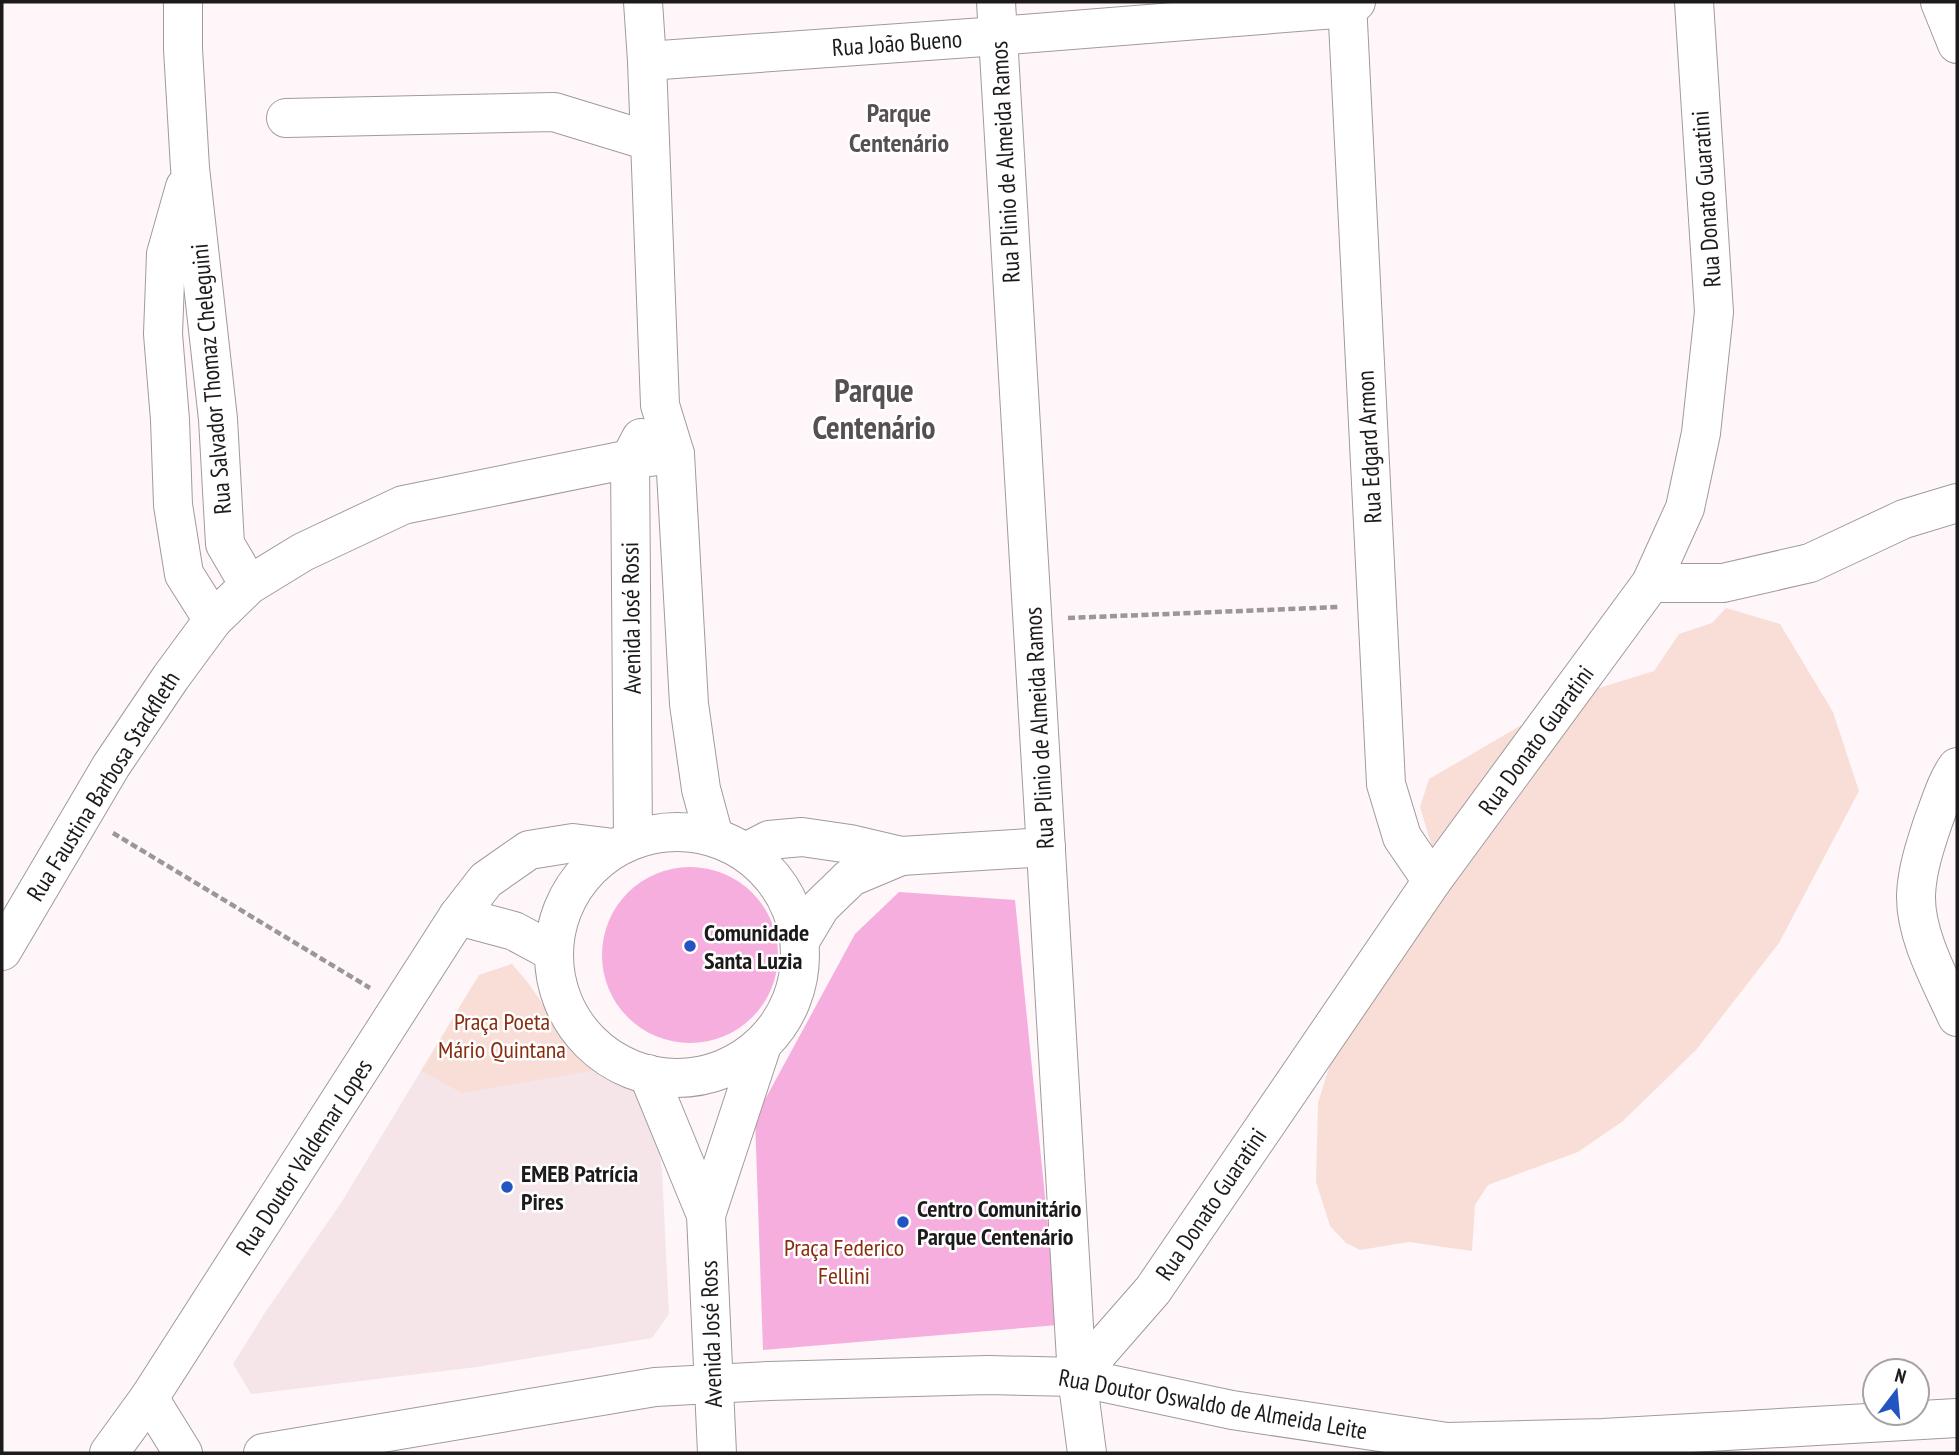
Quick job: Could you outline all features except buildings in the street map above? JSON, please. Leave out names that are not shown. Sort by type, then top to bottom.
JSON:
[{"type":"street","name":"Rua Salvador Thomaz Cheleguini","points":[[183,2],[190,168],[218,419],[225,544],[248,584]]},
{"type":"street","name":"Avenida José Rossi","points":[[643,2],[660,405],[675,454],[689,704],[701,789],[730,845]]},
{"type":"street","name":"Rua Donato Guaratini","points":[[1077,1377],[1153,1290],[1432,881],[1651,583],[1685,508],[1702,433],[1714,312],[1694,2]]},
{"type":"street","points":[[1940,2],[1957,44]]},
{"type":"street","name":"Rua João Bueno","points":[[647,61],[997,19],[1350,4]]},
{"type":"street","name":"Rua Edgard Armon","points":[[1350,4],[1386,784],[1402,836],[1432,881]]},
{"type":"street","name":"Rua Plinio de Almeida Ramos","points":[[997,19],[1077,1377],[1087,1453]]},
{"type":"street","points":[[286,118],[554,112],[649,141]]},
{"type":"street","name":"Rua Salvador Thomaz Cheleguini","points":[[190,168],[166,254],[163,334],[173,505],[184,574],[213,620]]},
{"type":"street","name":"Avenida José Rossi","points":[[624,844],[630,459],[660,405]]},
{"type":"street","name":"Rua Faustina Barbosa Stackfleth","points":[[2,951],[111,766],[213,620],[248,584],[303,552],[402,505],[630,459],[675,454]]},
{"type":"street","points":[[1651,583],[1723,583],[1810,563],[1904,519],[1957,502]]},
{"type":"street","points":[[1957,767],[1937,810],[1925,846],[1918,873],[1916,898],[1929,956],[1957,1017]]},
{"type":"street","points":[[730,845],[772,877],[791,907],[800,941],[799,979],[785,1015],[762,1045],[728,1067],[689,1078],[649,1074],[610,1058],[579,1030],[559,993],[553,952],[561,911],[582,875],[624,844],[674,832],[730,845],[802,837],[850,844],[901,856],[1046,847]]},
{"type":"street","name":"Rua Doutor Valdemar Lopes","points":[[109,1453],[149,1398],[458,916],[486,880],[529,850],[573,842],[624,844]]},
{"type":"street","points":[[800,941],[821,906],[851,877],[901,856]]},
{"type":"street","points":[[458,916],[514,931],[553,952]]},
{"type":"street","name":"Avenida José Ross","points":[[706,1215],[762,1045]]},
{"type":"street","name":"Avenida José Ross","points":[[649,1074],[706,1215],[717,1453]]},
{"type":"street","name":"Rua Doutor Oswaldo de Almeida Leite","points":[[263,1453],[655,1387],[988,1375],[1077,1377],[1232,1410],[1447,1442],[1616,1437],[1886,1438],[1957,1418]]},
{"type":"street","points":[[149,1398],[183,1453]]},
{"type":"path","points":[[1032,619],[1377,606]]},
{"type":"path","points":[[82,814],[401,1006]]},
{"type":"shaded area","name":"EMEB Patrícia Pires","points":[[512,964],[561,1030],[596,1070],[630,1082],[656,1126],[662,1171],[669,1314],[652,1338],[477,1367],[251,1394],[233,1364],[266,1311],[341,1203],[479,975]]},
{"type":"green space","points":[[1726,608],[1780,624],[1833,712],[1859,791],[1779,943],[1696,1050],[1623,1121],[1578,1152],[1488,1185],[1475,1205],[1472,1251],[1409,1242],[1360,1250],[1346,1243],[1330,1226],[1316,1182],[1318,1103],[1343,1022],[1433,850],[1420,807],[1429,779],[1570,697],[1654,671],[1679,634],[1712,623]]},
{"type":"green space","name":"Praça Poeta Mário Quintana","points":[[512,964],[561,1030],[596,1070],[462,1093],[421,1071],[479,975]]},
{"type":"place","name":"Comunidade Santa Luzia","points":[[690,946]]},
{"type":"place","name":"EMEB Patrícia Pires","points":[[507,1187]]},
{"type":"place","name":"Centro Comunitário Parque Centenário","points":[[903,1222]]},
{"type":"district","name":"Parque Centenário","points":[[899,127]]},
{"type":"district","name":"Parque Centenário","points":[[874,408]]},
{"type":"park label","name":"Praça Federico Fellini","points":[[844,1261]]}]
